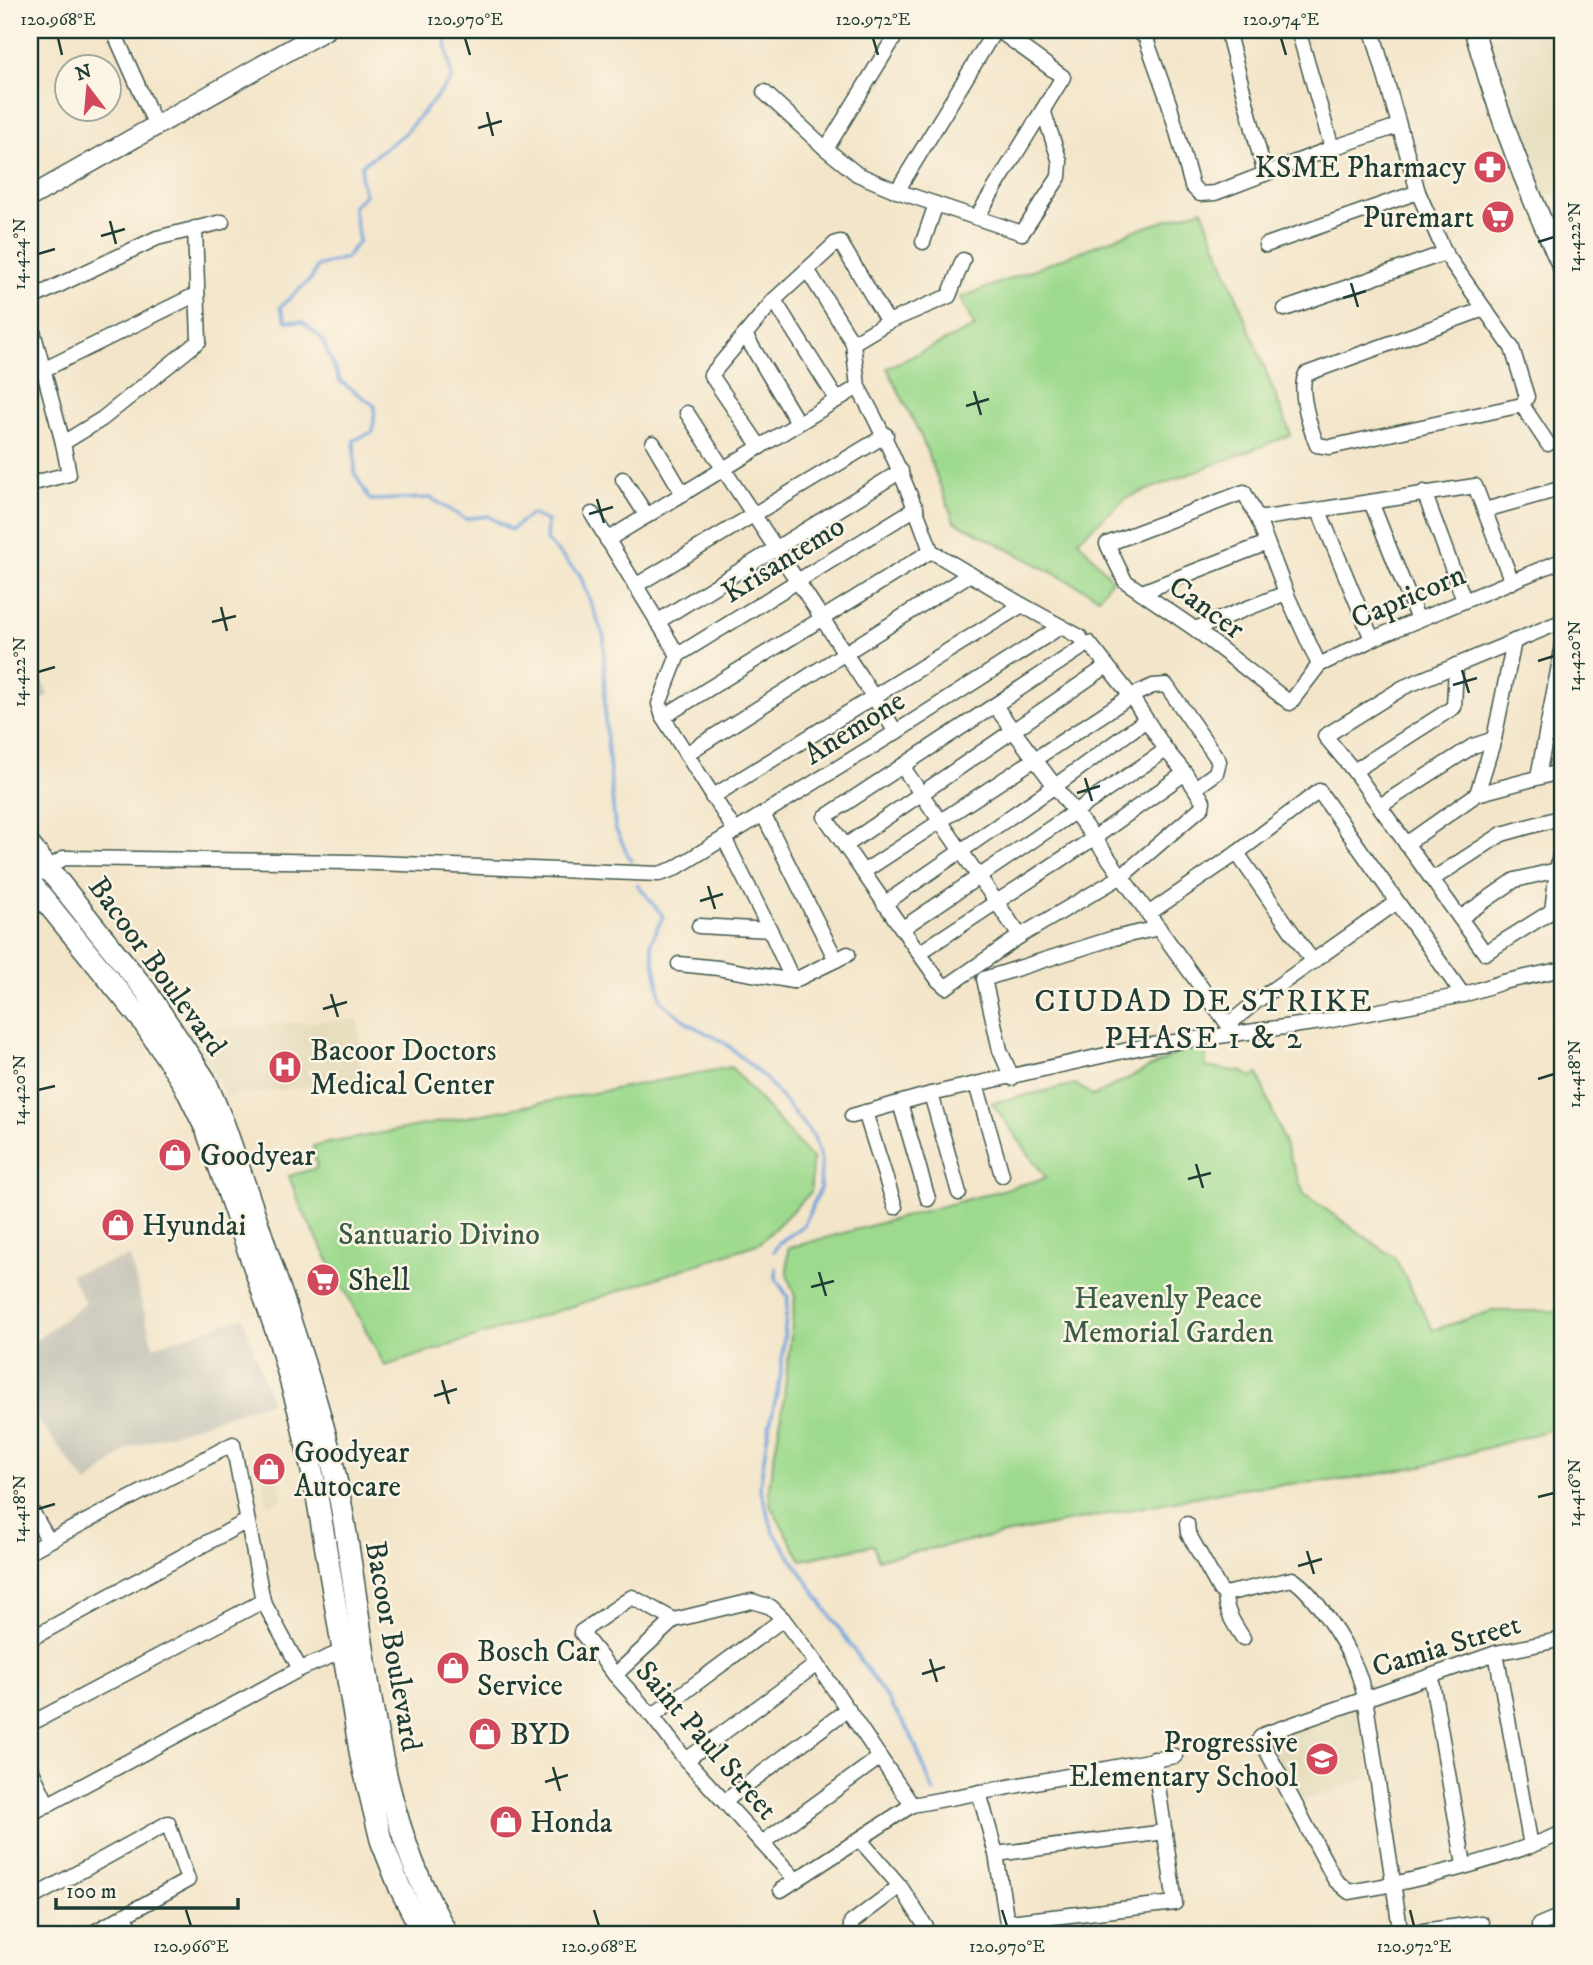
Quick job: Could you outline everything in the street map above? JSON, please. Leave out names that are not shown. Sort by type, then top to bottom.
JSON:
[{"type":"main road","points":[[30,197],[326,30]]},
{"type":"main road","points":[[1474,30],[1515,158],[1555,230],[1563,268]]},
{"type":"main road","name":"Bacoor Boulevard","points":[[30,846],[146,991],[205,1080],[224,1125],[320,1411],[337,1486],[361,1758],[381,1840],[400,1888],[424,1935]]},
{"type":"main road","name":"Bacoor Boulevard","points":[[30,882],[142,1020],[184,1084],[207,1131],[272,1317],[300,1415],[353,1647],[395,1812],[420,1881],[447,1935]]},
{"type":"street","points":[[113,30],[156,126]]},
{"type":"street","points":[[826,149],[899,30]]},
{"type":"street","points":[[897,191],[997,30],[1063,77],[977,217]]},
{"type":"street","points":[[1227,30],[1265,174]]},
{"type":"street","points":[[1298,30],[1332,148]]},
{"type":"street","points":[[1372,30],[1418,192],[1445,253],[1512,348],[1527,397],[1522,405],[1330,447],[1317,445],[1302,382],[1307,374],[1484,309]]},
{"type":"street","points":[[1146,32],[1192,186],[1200,194],[1215,193],[1398,126]]},
{"type":"street","points":[[764,92],[857,174],[897,191],[1022,233],[1059,177],[1060,162],[1042,110]]},
{"type":"street","points":[[1266,245],[1418,192]]},
{"type":"street","points":[[923,242],[936,204]]},
{"type":"street","points":[[30,299],[156,238],[222,222]]},
{"type":"street","points":[[63,443],[102,419],[199,341],[195,228]]},
{"type":"street","points":[[760,447],[711,374],[774,300],[840,242],[888,322]]},
{"type":"street","points":[[1285,309],[1445,253]]},
{"type":"street","points":[[853,343],[888,322],[949,296],[963,260]]},
{"type":"street","points":[[808,271],[853,343],[858,387],[886,435],[931,551],[1080,637]]},
{"type":"street","points":[[43,370],[197,294]]},
{"type":"street","points":[[774,300],[837,400]]},
{"type":"street","points":[[30,320],[69,474],[30,484]]},
{"type":"street","points":[[745,335],[798,424]]},
{"type":"street","points":[[607,540],[858,387]]},
{"type":"street","points":[[1522,405],[1548,444]]},
{"type":"street","points":[[687,413],[896,732]]},
{"type":"street","points":[[635,586],[886,435]]},
{"type":"street","points":[[653,443],[683,494]]},
{"type":"street","points":[[657,622],[901,471]]},
{"type":"street","points":[[623,480],[647,516]]},
{"type":"street","points":[[1319,665],[1286,593],[1258,519],[1475,486],[1512,582]]},
{"type":"street","points":[[1485,510],[1563,488]]},
{"type":"street","name":"Cancer","points":[[1258,519],[1244,492],[1107,544],[1125,581],[1195,629],[1290,703]]},
{"type":"street","points":[[1424,492],[1464,600]]},
{"type":"street","points":[[1371,502],[1418,620]]},
{"type":"street","name":"Krisantemo","points":[[678,655],[916,508]]},
{"type":"street","points":[[1320,511],[1373,639]]},
{"type":"street","points":[[592,514],[678,655],[659,704],[663,717],[712,797],[793,981]]},
{"type":"street","points":[[1142,592],[1267,543]]},
{"type":"street","points":[[663,717],[931,551]]},
{"type":"street","name":"Capricorn","points":[[1290,703],[1319,665],[1373,639],[1563,560]]},
{"type":"street","points":[[686,754],[970,574]]},
{"type":"street","points":[[1195,629],[1286,593]]},
{"type":"street","points":[[712,797],[1021,605]]},
{"type":"street","points":[[1563,621],[1404,687],[1325,736],[1380,806],[1485,953],[1552,911],[1563,840]]},
{"type":"street","name":"Anemone","points":[[48,868],[64,858],[351,862],[659,874],[674,869],[1060,627]]},
{"type":"street","points":[[1477,794],[1493,739],[1514,641]]},
{"type":"street","points":[[1089,643],[1131,696],[1166,750],[1195,788],[1203,801],[1202,807],[1122,876],[1020,936],[946,988],[919,954],[825,817],[1089,643]]},
{"type":"street","points":[[1538,777],[1563,644]]},
{"type":"street","points":[[1354,771],[1454,707],[1456,665]]},
{"type":"street","points":[[845,846],[1107,666]]},
{"type":"street","points":[[863,872],[1131,696],[1153,686],[1166,685],[1219,761],[1216,773],[1195,788]]},
{"type":"street","points":[[995,706],[1232,1028]]},
{"type":"street","points":[[884,904],[1146,720]]},
{"type":"street","points":[[1380,806],[1473,746],[1493,739]]},
{"type":"street","points":[[903,928],[1166,750]]},
{"type":"street","points":[[902,766],[1020,936]]},
{"type":"street","points":[[1406,844],[1477,794],[1563,771]]},
{"type":"street","points":[[919,954],[1094,838],[1185,773]]},
{"type":"street","points":[[1148,914],[1237,853],[1319,791],[1462,995]]},
{"type":"street","points":[[679,964],[793,981],[842,957],[763,814]]},
{"type":"street","points":[[1433,879],[1502,834],[1563,817]]},
{"type":"street","points":[[1237,853],[1313,962]]},
{"type":"street","points":[[30,882],[48,868]]},
{"type":"street","points":[[1460,918],[1516,880],[1557,870]]},
{"type":"street","points":[[1232,1028],[1258,1000],[1397,902]]},
{"type":"street","points":[[699,926],[770,930]]},
{"type":"street","points":[[1012,1078],[1000,1050],[984,979],[1114,938],[1160,928]]},
{"type":"street","points":[[895,1207],[859,1114],[931,1094],[1232,1028],[1321,1022],[1462,995],[1503,982],[1563,969]]},
{"type":"street","points":[[975,1084],[1002,1175]]},
{"type":"street","points":[[931,1094],[960,1193]]},
{"type":"street","points":[[900,1103],[928,1199]]},
{"type":"street","points":[[30,1551],[233,1444],[263,1601],[300,1669]]},
{"type":"street","points":[[30,1508],[49,1541]]},
{"type":"street","points":[[30,1639],[247,1521]]},
{"type":"street","points":[[1187,1524],[1188,1533],[1220,1590],[1225,1594],[1231,1620],[1243,1638]]},
{"type":"street","points":[[1225,1594],[1292,1579],[1302,1585],[1342,1642],[1356,1668],[1365,1697],[1260,1738],[1335,1880],[1349,1892],[1394,1885],[1531,1846],[1563,1833]]},
{"type":"street","name":"Saint Paul Street","points":[[674,1620],[632,1597],[581,1632],[686,1760],[796,1881]]},
{"type":"street","points":[[30,1724],[263,1601]]},
{"type":"street","points":[[615,1675],[674,1620],[752,1601],[771,1607],[817,1664],[912,1805]]},
{"type":"street","points":[[652,1716],[783,1619]]},
{"type":"street","name":"Camia Street","points":[[1398,1935],[1394,1885],[1365,1697],[1496,1653],[1563,1639]]},
{"type":"street","points":[[30,1814],[300,1669],[353,1647]]},
{"type":"street","points":[[1496,1653],[1531,1846]]},
{"type":"street","points":[[686,1760],[817,1664]]},
{"type":"street","points":[[1431,1676],[1464,1865]]},
{"type":"street","points":[[725,1801],[848,1709]]},
{"type":"street","points":[[781,1890],[912,1805],[1175,1756]]},
{"type":"street","points":[[762,1843],[879,1758]]},
{"type":"street","points":[[979,1792],[996,1854],[1009,1929],[1175,1903],[1154,1759]]},
{"type":"street","points":[[30,1767],[48,1805]]},
{"type":"street","points":[[30,1899],[174,1820],[188,1880],[89,1935]]},
{"type":"street","points":[[996,1854],[1165,1832]]},
{"type":"street","points":[[860,1840],[900,1886],[931,1935]]},
{"type":"street","points":[[851,1935],[851,1923],[900,1886]]},
{"type":"street","points":[[1540,1935],[1539,1925],[1563,1914]]},
{"type":"street","points":[[124,1916],[135,1935]]},
{"type":"street","points":[[1398,1935],[1481,1923],[1482,1935]]},
{"type":"shaded area","points":[[1512,30],[1563,30],[1563,190],[1538,200],[1478,41]]},
{"type":"shaded area","points":[[30,653],[48,695],[30,708]]},
{"type":"shaded area","name":"Bacoor Doctors Medical Center","points":[[358,1019],[362,1081],[227,1096],[185,1030]]},
{"type":"shaded area","points":[[130,1257],[153,1347],[243,1317],[271,1401],[129,1448],[87,1484],[30,1410],[30,1345],[85,1303],[70,1274]]},
{"type":"shaded area","points":[[273,1457],[283,1500],[268,1504],[259,1461]]},
{"type":"shaded area","name":"Progressive Elementary School","points":[[1360,1707],[1371,1778],[1298,1802],[1266,1740]]},
{"type":"green space","points":[[1202,209],[1291,435],[1126,498],[1078,540],[1112,579],[1099,597],[954,521],[920,434],[887,368],[975,327],[960,298],[1133,231]]},
{"type":"green space","name":"Heavenly Peace Memorial Garden","points":[[1198,1043],[1206,1045],[1205,1067],[1242,1072],[1252,1077],[1258,1074],[1304,1194],[1395,1258],[1433,1330],[1492,1311],[1563,1311],[1563,1426],[1427,1465],[1353,1479],[1240,1488],[878,1559],[873,1545],[801,1560],[770,1505],[769,1486],[783,1406],[795,1297],[787,1274],[788,1248],[1046,1178],[992,1103],[1076,1084],[1093,1096]]},
{"type":"green space","name":"Santuario Divino","points":[[731,1067],[812,1159],[811,1192],[760,1243],[385,1366],[301,1208],[289,1176],[317,1168],[313,1146]]},
{"type":"waterway","points":[[444,30],[452,79],[404,134],[362,165],[361,179],[365,195],[353,206],[359,241],[346,258],[317,266],[312,278],[280,307],[286,321],[303,322],[322,339],[340,381],[375,406],[373,432],[354,440],[355,474],[370,500],[431,498],[465,519],[488,516],[511,530],[531,514],[547,521],[546,540],[580,575],[604,637],[605,718],[615,828],[631,861]]},
{"type":"waterway","points":[[638,885],[663,916],[651,942],[661,1001],[689,1024],[724,1042],[766,1079],[814,1137],[821,1161],[820,1189],[804,1225],[779,1243],[774,1251]]},
{"type":"waterway","points":[[776,1268],[776,1279],[788,1297],[780,1380],[767,1437],[760,1487],[773,1531],[910,1733],[934,1792]]},
{"type":"place","name":"KSME Pharmacy","points":[[1490,167]]},
{"type":"place","name":"Puremart","points":[[1498,217]]},
{"type":"place","name":"Bacoor Doctors Medical Center","points":[[285,1067]]},
{"type":"place","name":"Goodyear","points":[[175,1155]]},
{"type":"place","name":"Hyundai","points":[[118,1225]]},
{"type":"place","name":"Shell","points":[[323,1280]]},
{"type":"place","name":"Goodyear Autocare","points":[[269,1469]]},
{"type":"place","name":"Bosch Car Service","points":[[453,1668]]},
{"type":"place","name":"BYD","points":[[485,1734]]},
{"type":"place","name":"Progressive Elementary School","points":[[1322,1759]]},
{"type":"place","name":"Honda","points":[[506,1822]]},
{"type":"district","name":"CIUDAD DE STRIKE PHASE 1 & 2","points":[[1204,1018]]}]
